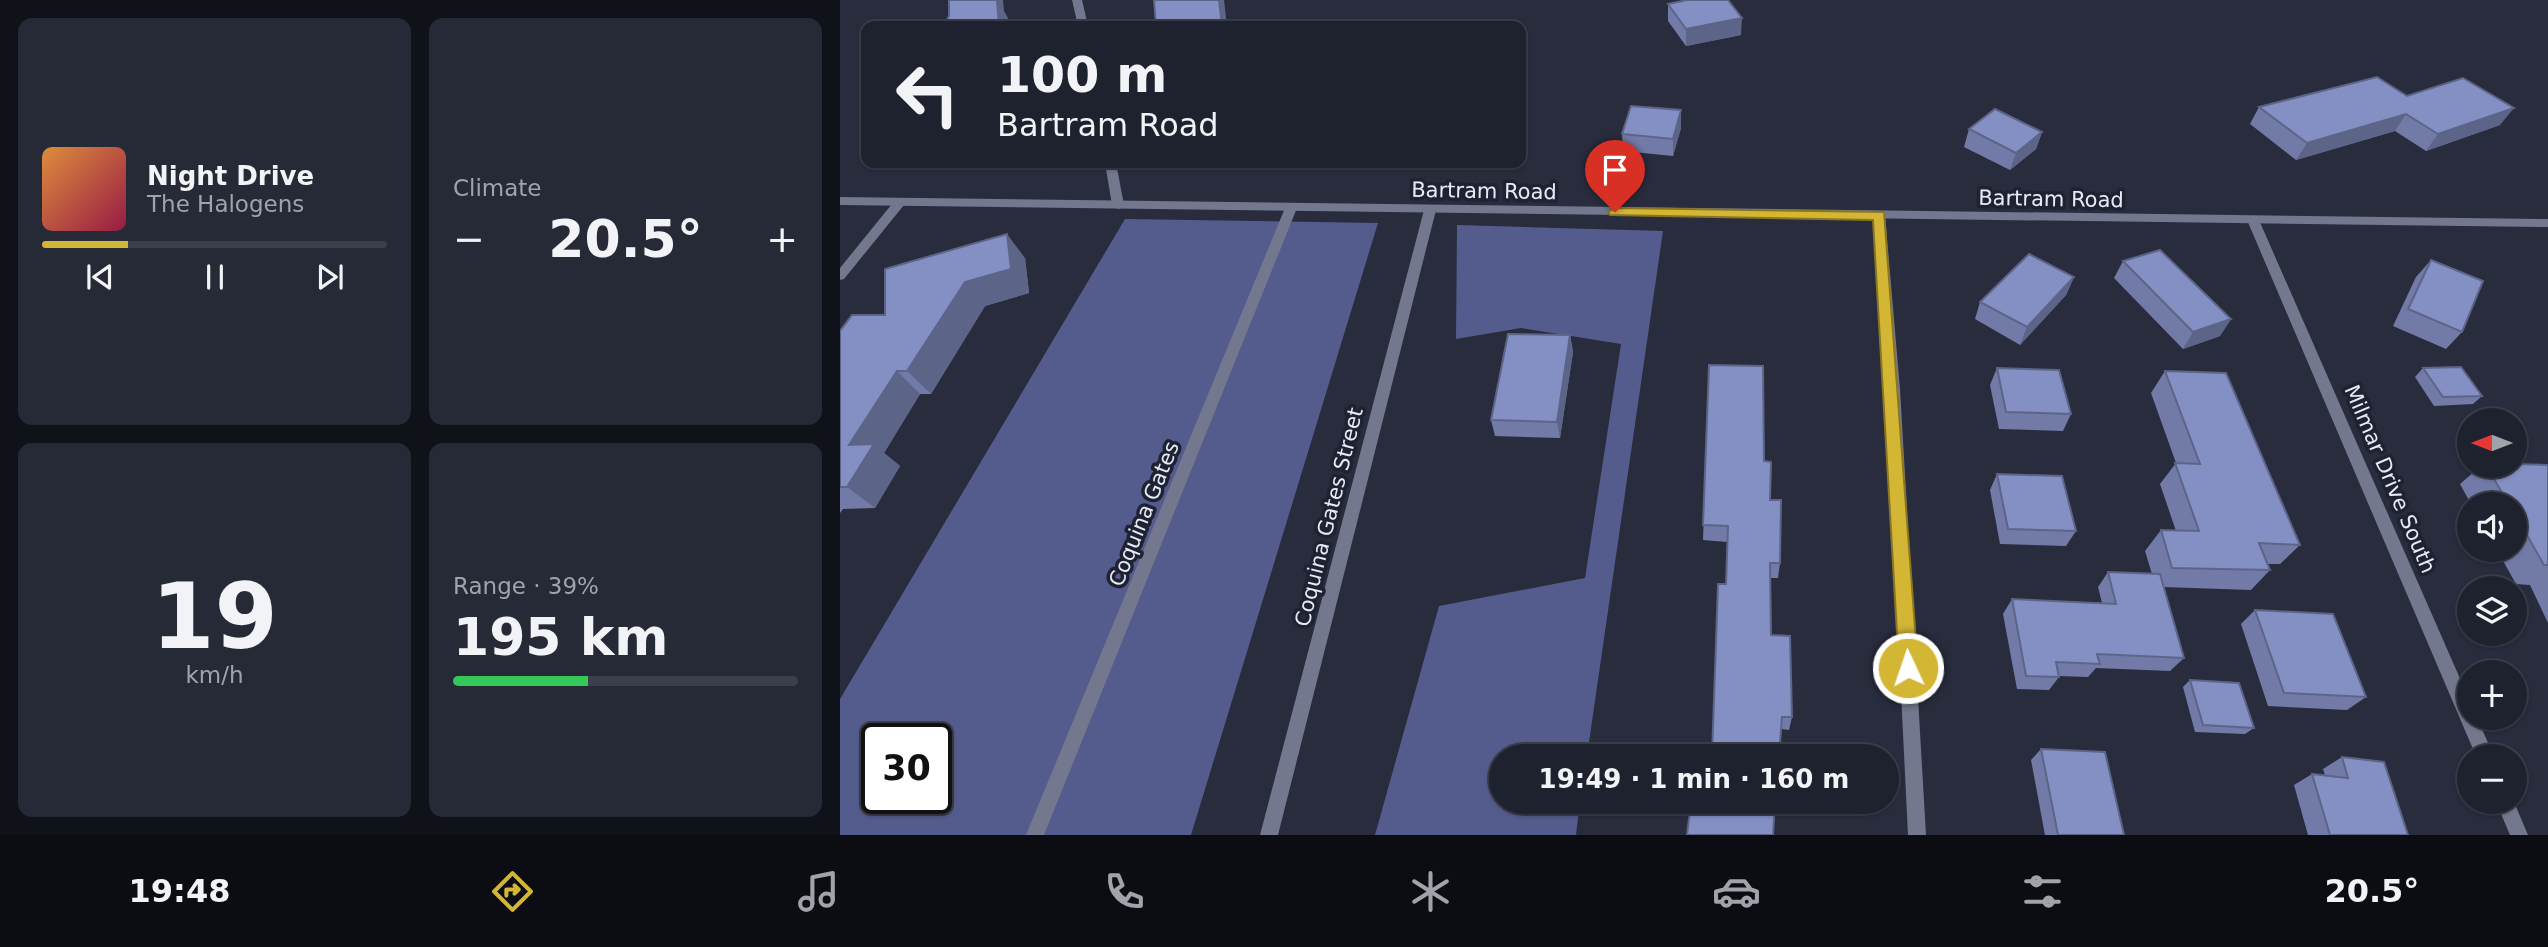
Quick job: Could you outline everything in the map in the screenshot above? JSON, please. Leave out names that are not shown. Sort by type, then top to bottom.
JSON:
[{"type":"street","points":[[1077,0],[1082,21]]},
{"type":"street","points":[[1111,168],[1118,205]]},
{"type":"street","name":"Bartram Road","points":[[840,201],[2548,223]]},
{"type":"street","points":[[840,276],[900,202]]},
{"type":"street","name":"Coquina Gates","points":[[1035,835],[1292,208]]},
{"type":"street","name":"Coquina Gates Street","points":[[1269,835],[1430,210]]},
{"type":"street","points":[[1879,215],[1894,403],[1917,835]]},
{"type":"street","name":"Milmar Drive South","points":[[2253,220],[2480,744]]},
{"type":"street","points":[[2510,814],[2519,835]]},
{"type":"shaded area","points":[[1125,219],[1378,223],[1191,835],[840,835],[840,699]]},
{"type":"shaded area","points":[[1457,225],[1663,231],[1589,744],[1489,744],[1489,814],[1579,814],[1576,835],[1375,835],[1439,606],[1585,578],[1621,344],[1521,328],[1456,339]]},
{"type":"building","points":[[949,0],[997,0],[999,21],[946,21],[949,16]]},
{"type":"building","points":[[1154,0],[1219,0],[1221,21],[1156,21]]},
{"type":"building","points":[[1687,0],[1728,0],[1742,18],[1686,29],[1668,4]]},
{"type":"building","points":[[2377,77],[2407,96],[2463,78],[2514,108],[2438,134],[2406,114],[2307,143],[2259,107]]},
{"type":"building","points":[[1631,106],[1681,110],[1673,139],[1622,134]]},
{"type":"building","points":[[1995,109],[2042,132],[2016,153],[1969,129]]},
{"type":"building","points":[[1007,234],[1011,269],[965,282],[907,371],[897,371],[849,445],[874,444],[847,487],[840,487],[840,331],[852,315],[885,315],[885,269]]},
{"type":"building","points":[[2160,250],[2231,319],[2193,332],[2123,261]]},
{"type":"building","points":[[2029,254],[2074,277],[2027,327],[1980,302]]},
{"type":"building","points":[[2431,260],[2483,281],[2462,332],[2408,309]]},
{"type":"building","points":[[1508,334],[1570,335],[1557,422],[1491,420]]},
{"type":"building","points":[[1709,365],[1763,366],[1764,461],[1771,462],[1770,500],[1781,500],[1780,563],[1770,563],[1771,635],[1790,636],[1792,717],[1782,717],[1780,744],[1712,744],[1718,584],[1726,584],[1728,526],[1703,525]]},
{"type":"building","points":[[2461,367],[2482,396],[2443,397],[2423,368]]},
{"type":"building","points":[[1997,368],[2059,370],[2071,414],[2006,412]]},
{"type":"building","points":[[2165,371],[2226,373],[2300,545],[2259,543],[2270,570],[2172,568],[2161,530],[2199,531],[2175,463],[2200,464]]},
{"type":"building","points":[[2527,464],[2548,465],[2548,565],[2544,565],[2527,535],[2527,492],[2502,492],[2493,478],[2527,478]]},
{"type":"building","points":[[1997,474],[2062,476],[2076,531],[2008,529]]},
{"type":"building","points":[[2108,572],[2160,574],[2184,658],[2097,654],[2100,664],[2056,662],[2059,677],[2026,676],[2012,599],[2116,604]]},
{"type":"building","points":[[2255,610],[2333,614],[2366,697],[2284,693]]},
{"type":"building","points":[[2190,680],[2239,683],[2254,728],[2203,725]]},
{"type":"building","points":[[2041,749],[2105,752],[2124,835],[2058,835]]},
{"type":"building","points":[[2342,757],[2384,762],[2408,835],[2330,835],[2312,774],[2348,778]]},
{"type":"building","points":[[1690,814],[1774,814],[1773,835],[1687,835]]},
{"type":"route","points":[[1615,212],[1879,215],[1893,389],[1908,668]]}]
